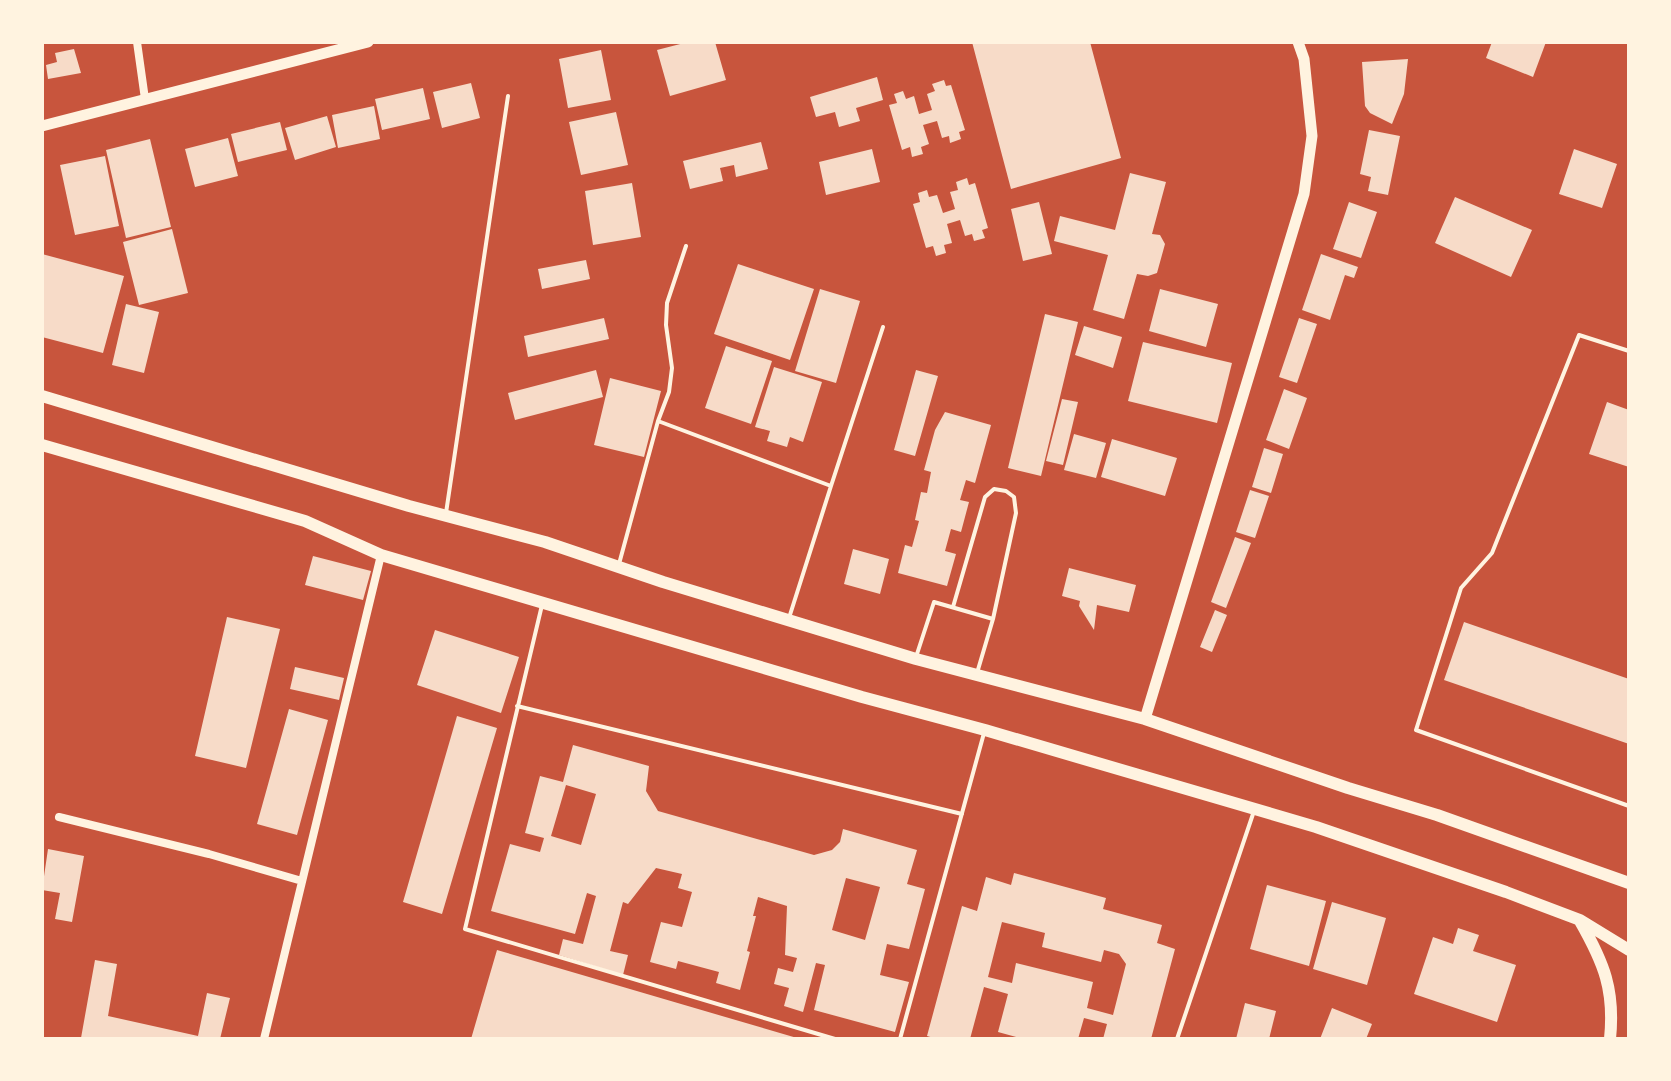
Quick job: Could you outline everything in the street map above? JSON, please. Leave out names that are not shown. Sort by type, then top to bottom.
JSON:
[{"type":"main road","points":[[42,396],[446,516],[545,542],[916,659],[1145,719],[1437,815],[1629,883]]},
{"type":"main road","points":[[42,445],[305,521],[381,555],[1316,827],[1580,920],[1629,950]]},
{"type":"main road","points":[[1580,920],[1609,982],[1613,1010],[1610,1039]]},
{"type":"street","points":[[137,42],[145,99]]},
{"type":"street","points":[[42,126],[368,42]]},
{"type":"street","points":[[1145,719],[1304,194],[1312,136],[1304,59],[1298,42]]},
{"type":"street","points":[[264,1039],[381,555]]},
{"type":"street","points":[[59,817],[209,854],[302,881]]},
{"type":"lane","points":[[446,516],[508,96]]},
{"type":"lane","points":[[618,567],[658,421],[669,392],[672,368],[666,325],[667,303],[686,246]]},
{"type":"lane","points":[[788,620],[883,327]]},
{"type":"lane","points":[[1629,351],[1579,335],[1492,553],[1461,588],[1416,730],[1629,806]]},
{"type":"lane","points":[[658,421],[831,486]]},
{"type":"lane","points":[[953,607],[985,497],[994,489],[1006,491],[1014,497],[1016,513],[993,619],[977,675]]},
{"type":"lane","points":[[916,659],[934,602],[993,619]]},
{"type":"lane","points":[[542,603],[465,929],[835,1039]]},
{"type":"lane","points":[[517,706],[962,814]]},
{"type":"lane","points":[[900,1039],[985,730]]},
{"type":"lane","points":[[1177,1039],[1254,811]]},
{"type":"building","points":[[688,42],[715,42],[726,80],[670,96],[657,50]]},
{"type":"building","points":[[972,42],[1090,42],[1121,158],[1011,189]]},
{"type":"building","points":[[1492,42],[1546,42],[1533,77],[1486,58]]},
{"type":"building","points":[[74,49],[81,73],[48,79],[46,65],[57,62],[55,53]]},
{"type":"building","points":[[601,50],[611,100],[568,108],[559,59]]},
{"type":"building","points":[[1408,59],[1404,94],[1392,124],[1370,113],[1365,106],[1362,62]]},
{"type":"building","points":[[877,77],[883,100],[856,108],[860,121],[839,127],[835,112],[816,117],[810,97]]},
{"type":"building","points":[[944,80],[946,86],[951,85],[965,130],[959,132],[961,139],[950,143],[949,136],[942,138],[937,121],[923,125],[929,144],[921,147],[923,154],[912,157],[910,147],[902,150],[889,105],[897,103],[894,94],[903,91],[906,99],[914,96],[919,114],[932,110],[927,94],[935,91],[932,84]]},
{"type":"building","points":[[471,83],[480,118],[442,128],[433,92]]},
{"type":"building","points":[[423,88],[430,119],[382,130],[375,99]]},
{"type":"building","points":[[374,106],[380,139],[338,148],[332,115]]},
{"type":"building","points":[[616,112],[628,165],[581,175],[569,122]]},
{"type":"building","points":[[327,116],[336,147],[295,160],[285,128]]},
{"type":"building","points":[[280,122],[287,150],[238,162],[231,134]]},
{"type":"building","points":[[1369,130],[1400,136],[1388,195],[1368,191],[1371,177],[1360,174]]},
{"type":"building","points":[[228,138],[238,176],[195,187],[185,149]]},
{"type":"building","points":[[150,139],[171,227],[126,238],[106,150]]},
{"type":"building","points":[[761,142],[768,169],[736,177],[734,165],[720,168],[723,181],[690,189],[683,161]]},
{"type":"building","points":[[872,149],[880,182],[826,195],[819,162]]},
{"type":"building","points":[[1574,149],[1617,164],[1602,208],[1559,194]]},
{"type":"building","points":[[105,156],[119,226],[75,235],[60,165]]},
{"type":"building","points":[[1130,173],[1166,182],[1152,234],[1160,235],[1165,244],[1157,273],[1148,276],[1137,274],[1124,319],[1093,310],[1108,255],[1054,241],[1060,216],[1115,230]]},
{"type":"building","points":[[967,178],[969,185],[975,183],[988,228],[982,230],[985,238],[974,241],[972,234],[965,236],[960,220],[947,224],[952,243],[944,245],[946,253],[936,256],[933,246],[926,248],[913,204],[920,202],[918,193],[927,190],[929,197],[937,195],[943,213],[955,209],[950,192],[958,190],[956,182]]},
{"type":"building","points":[[632,183],[641,237],[593,245],[585,191]]},
{"type":"building","points":[[1455,197],[1532,230],[1511,277],[1435,243]]},
{"type":"building","points":[[1039,202],[1052,254],[1023,261],[1011,209]]},
{"type":"building","points":[[1349,202],[1377,212],[1361,258],[1333,249]]},
{"type":"building","points":[[172,229],[188,293],[139,305],[123,242]]},
{"type":"building","points":[[42,254],[124,276],[103,353],[42,337]]},
{"type":"building","points":[[1321,254],[1358,267],[1354,278],[1345,275],[1330,320],[1302,310]]},
{"type":"building","points":[[586,260],[590,279],[542,289],[538,269]]},
{"type":"building","points":[[738,264],[814,289],[790,360],[714,334]]},
{"type":"building","points":[[820,289],[860,301],[836,383],[795,371]]},
{"type":"building","points":[[1160,289],[1218,304],[1206,347],[1149,331]]},
{"type":"building","points":[[126,304],[159,312],[144,373],[112,365]]},
{"type":"building","points":[[1045,314],[1078,322],[1041,476],[1008,468]]},
{"type":"building","points":[[604,318],[609,339],[528,357],[524,336]]},
{"type":"building","points":[[1299,318],[1317,324],[1297,383],[1279,377]]},
{"type":"building","points":[[1084,326],[1122,337],[1113,368],[1075,355]]},
{"type":"building","points":[[1143,342],[1232,363],[1217,423],[1128,401]]},
{"type":"building","points":[[726,346],[772,361],[751,424],[705,408]]},
{"type":"building","points":[[774,367],[822,382],[803,442],[790,437],[787,447],[767,441],[770,431],[755,427]]},
{"type":"building","points":[[596,370],[603,397],[515,420],[508,393]]},
{"type":"building","points":[[916,370],[938,376],[915,456],[894,450]]},
{"type":"building","points":[[610,378],[661,391],[644,457],[594,445]]},
{"type":"building","points":[[1284,389],[1307,398],[1289,449],[1266,440]]},
{"type":"building","points":[[1062,399],[1078,402],[1063,465],[1046,461]]},
{"type":"building","points":[[1607,402],[1629,410],[1629,467],[1589,454]]},
{"type":"building","points":[[945,412],[991,425],[975,483],[966,480],[960,500],[969,502],[961,532],[951,529],[945,551],[956,554],[947,586],[898,573],[905,545],[912,547],[919,521],[915,520],[921,492],[927,493],[931,472],[924,470],[935,430]]},
{"type":"building","points":[[1074,434],[1106,443],[1096,478],[1064,470]]},
{"type":"building","points":[[1112,439],[1177,458],[1165,496],[1101,477]]},
{"type":"building","points":[[1264,448],[1283,454],[1271,493],[1252,487]]},
{"type":"building","points":[[1250,490],[1269,496],[1255,538],[1236,532]]},
{"type":"building","points":[[1235,537],[1251,543],[1226,608],[1211,602]]},
{"type":"building","points":[[853,549],[889,559],[880,594],[844,584]]},
{"type":"building","points":[[313,556],[371,571],[363,600],[305,585]]},
{"type":"building","points":[[1069,568],[1136,585],[1129,612],[1097,605],[1094,630],[1079,606],[1080,601],[1062,596]]},
{"type":"building","points":[[1215,610],[1227,615],[1212,652],[1200,647]]},
{"type":"building","points":[[227,617],[280,629],[246,768],[195,756]]},
{"type":"building","points":[[1464,622],[1629,679],[1629,744],[1444,680]]},
{"type":"building","points":[[435,630],[519,657],[501,713],[417,685]]},
{"type":"building","points":[[295,667],[344,678],[339,700],[290,689]]},
{"type":"building","points":[[289,709],[328,720],[297,835],[257,824]]},
{"type":"building","points":[[457,716],[497,728],[442,914],[403,902]]},
{"type":"building","points":[[573,745],[649,766],[646,791],[658,811],[814,855],[832,850],[840,842],[843,829],[917,850],[907,884],[925,889],[909,949],[887,944],[880,975],[909,982],[895,1032],[814,1010],[825,965],[816,963],[803,1012],[784,1006],[789,988],[774,984],[778,968],[793,972],[797,958],[785,955],[787,906],[758,897],[747,951],[750,952],[740,990],[716,983],[719,972],[678,961],[676,969],[650,962],[661,922],[682,927],[692,892],[678,888],[682,874],[656,868],[628,904],[623,902],[610,951],[628,955],[623,975],[559,955],[563,939],[583,944],[596,896],[587,893],[575,934],[491,911],[510,844],[540,852],[544,838],[525,833],[540,776],[563,782]],"holes":[[[566,785],[596,794],[581,845],[551,836]],[[846,878],[880,887],[865,940],[832,930]]]},
{"type":"building","points":[[48,849],[84,856],[72,922],[55,919],[60,893],[42,890]]},
{"type":"building","points":[[1014,873],[1106,898],[1103,909],[1162,925],[1157,943],[1175,949],[1151,1039],[1103,1039],[1107,1024],[1084,1018],[1078,1039],[1023,1039],[998,1032],[1008,994],[984,987],[970,1039],[927,1036],[962,906],[977,911],[986,877],[1011,885]],"holes":[[[1002,922],[1045,933],[1042,947],[1101,962],[1104,950],[1119,954],[1126,964],[1113,1015],[1087,1008],[1093,982],[1016,963],[1012,983],[988,977]]]},
{"type":"building","points":[[1267,885],[1326,901],[1309,966],[1250,949]]},
{"type":"building","points":[[1332,902],[1386,918],[1367,985],[1313,969]]},
{"type":"building","points":[[1458,928],[1479,935],[1473,951],[1516,965],[1497,1022],[1414,994],[1433,937],[1453,944]]},
{"type":"building","points":[[497,950],[797,1038],[797,1039],[471,1039]]},
{"type":"building","points":[[95,960],[117,964],[108,1016],[198,1036],[207,993],[230,998],[220,1039],[81,1038]]},
{"type":"building","points":[[1245,1003],[1276,1011],[1269,1039],[1236,1039]]},
{"type":"building","points":[[1332,1008],[1372,1024],[1366,1039],[1320,1039]]}]
